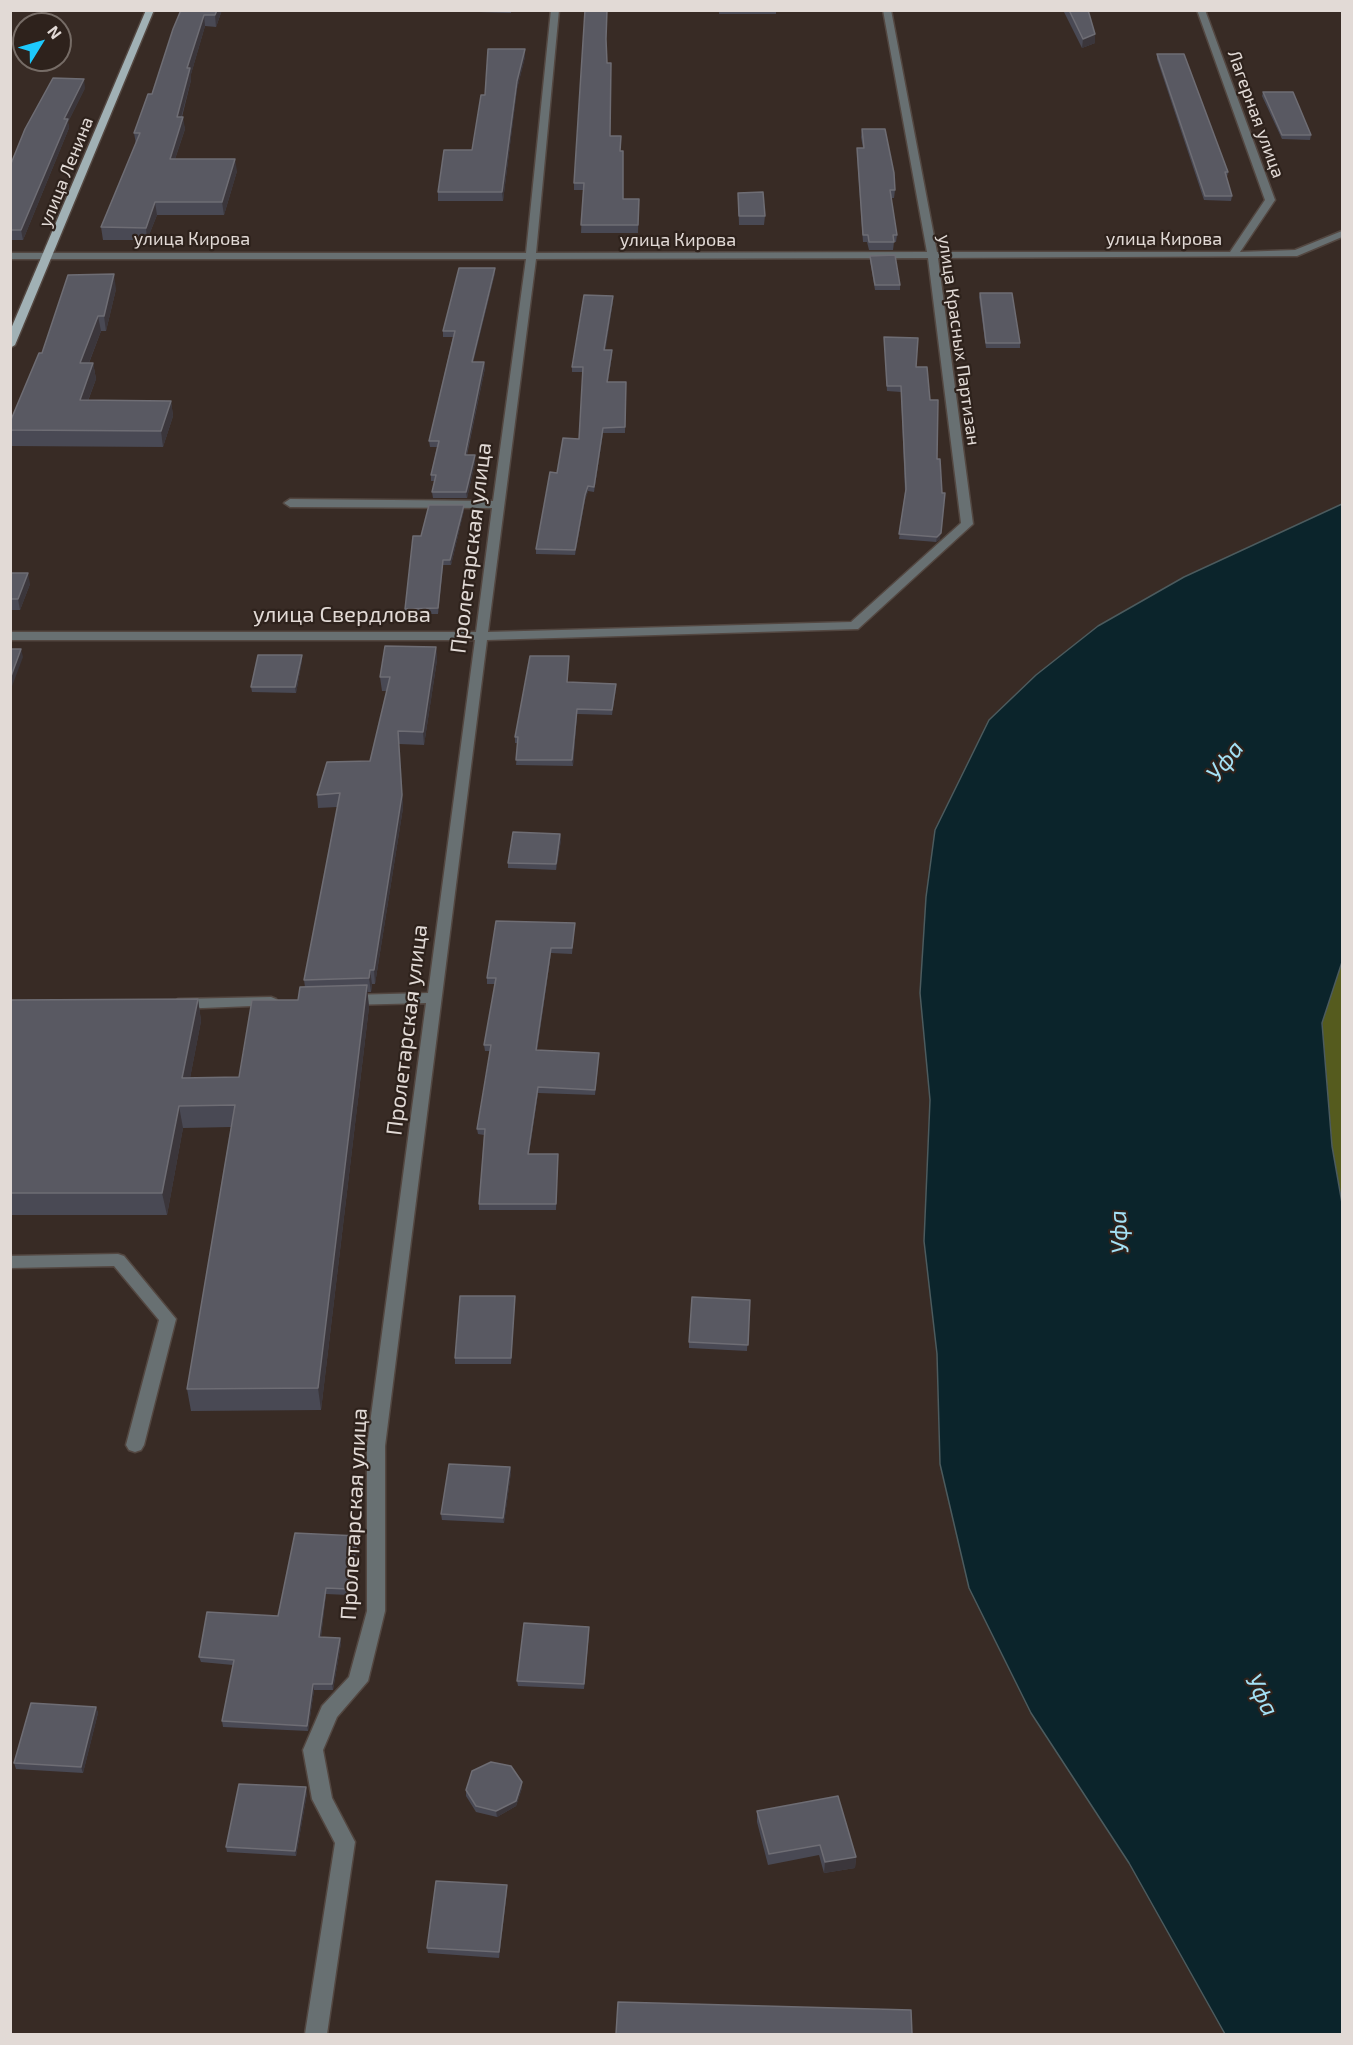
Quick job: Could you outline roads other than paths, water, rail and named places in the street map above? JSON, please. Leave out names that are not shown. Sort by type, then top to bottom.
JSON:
[{"type":"main road","name":"улица Ленина","points":[[10,345],[50,256],[150,10]]},
{"type":"street","name":"Пролетарская улица","points":[[316,2034],[345,1842],[322,1799],[314,1750],[329,1712],[358,1681],[376,1611],[376,1446],[531,256],[555,10]]},
{"type":"street","name":"улица Красных Партизан","points":[[854,626],[967,524],[933,257],[887,10]]},
{"type":"street","name":"Лагерная улица","points":[[1201,10],[1270,200],[1233,255]]},
{"type":"street","name":"улица Кирова","points":[[10,256],[1233,255],[1297,253],[1342,234]]},
{"type":"street","points":[[290,503],[499,505]]},
{"type":"street","name":"улица Свердлова","points":[[10,636],[482,636],[854,626]]},
{"type":"street","points":[[328,1000],[434,998]]},
{"type":"street","points":[[164,1005],[281,1002]]},
{"type":"street","points":[[10,1262],[118,1260],[168,1319],[135,1445]]},
{"type":"water","name":"Уфа","points":[[1342,504],[1342,962],[1322,1023],[1332,1146],[1342,1203],[1342,2034],[1225,2034],[1129,1863],[1031,1713],[969,1588],[940,1464],[937,1354],[924,1241],[930,1100],[920,993],[926,897],[935,830],[989,720],[1036,675],[1098,626],[1184,577]]}]
